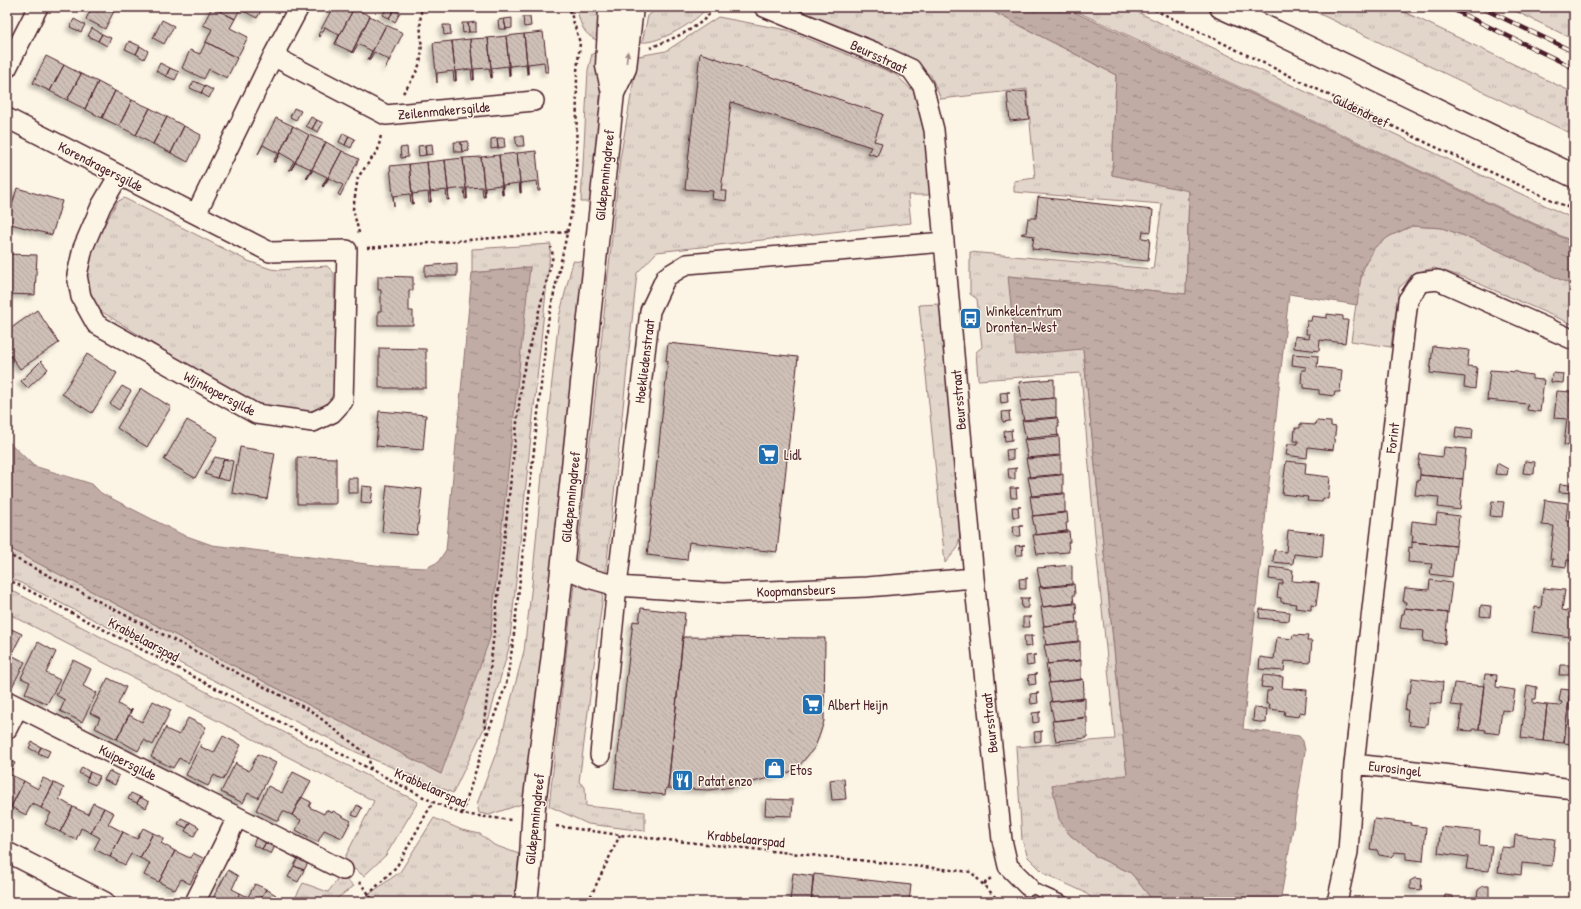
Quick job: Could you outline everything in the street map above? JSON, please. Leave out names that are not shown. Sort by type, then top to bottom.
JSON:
[{"type":"street","points":[[7,68],[38,7]]},
{"type":"street","points":[[299,7],[273,56],[196,214],[270,252],[347,250]]},
{"type":"street","name":"Gildepenningdreef","points":[[526,902],[534,805],[563,567],[613,93],[607,66],[610,7]]},
{"type":"street","name":"Gildepenningdreef","points":[[613,93],[625,68],[632,7]]},
{"type":"street","name":"Beursstraat","points":[[764,7],[874,52],[911,69],[924,86],[934,130],[974,578],[1002,840],[1008,866],[1028,886]]},
{"type":"street","points":[[1221,7],[1276,32],[1574,176]]},
{"type":"street","name":"Zeilenmakersgilde","points":[[273,56],[386,116],[534,101]]},
{"type":"street","name":"Korendragersgilde","points":[[7,118],[196,214]]},
{"type":"street","name":"Wijnkopersgilde","points":[[119,175],[101,206],[83,248],[77,274],[81,297],[96,324],[256,414],[313,422],[332,413],[343,401],[347,250]]},
{"type":"street","name":"Hoekliedenstraat","points":[[618,586],[650,311],[666,277],[687,264],[944,242]]},
{"type":"street","name":"Forint","points":[[1354,764],[1408,300],[1420,282],[1438,280],[1574,340]]},
{"type":"street","name":"Koopmansbeurs","points":[[563,567],[588,578],[618,586],[723,593],[867,587],[974,578]]},
{"type":"street","points":[[600,755],[618,586]]},
{"type":"street","name":"Kuipersgilde","points":[[7,729],[13,704],[343,870]]},
{"type":"street","name":"Eurosingel","points":[[1337,902],[1348,852],[1354,764],[1574,789]]},
{"type":"street","points":[[195,902],[238,818]]},
{"type":"street","points":[[7,852],[104,902]]},
{"type":"lane","points":[[1028,886],[1064,902]]},
{"type":"path","name":"Gildepenningdreef","points":[[462,814],[487,735],[506,685],[513,643],[548,321],[576,192],[577,71],[580,43],[569,7]]},
{"type":"path","name":"Guldendreef","points":[[1149,7],[1429,144],[1574,210]]},
{"type":"path","points":[[347,250],[568,232]]},
{"type":"path","points":[[487,735],[484,724],[522,378],[553,256],[551,247]]},
{"type":"path","points":[[7,554],[311,711],[368,755],[371,769]]},
{"type":"path","name":"Krabbelaarspad","points":[[7,579],[433,802],[462,814],[517,821]]},
{"type":"path","points":[[358,902],[369,894],[397,866],[433,802]]},
{"type":"path","name":"Krabbelaarspad","points":[[549,825],[620,835],[971,872],[1000,902]]},
{"type":"path","points":[[588,902],[620,835]]},
{"type":"path","points":[[369,894],[373,902]]},
{"type":"green space","points":[[576,7],[596,7],[599,11],[601,19],[600,42],[589,36],[583,28]]},
{"type":"green space","points":[[659,7],[707,7],[696,19],[678,30],[649,42],[642,42],[648,16]]},
{"type":"green space","points":[[794,7],[984,7],[1116,75],[1112,175],[1189,190],[1186,294],[1008,276],[1083,349],[1127,775],[1052,785],[1069,834],[1097,857],[1131,873],[1154,902],[1097,902],[1084,892],[1045,874],[1028,857],[1022,840],[1016,747],[1115,739],[1081,373],[978,380],[976,352],[982,347],[977,299],[970,294],[970,252],[1153,269],[1162,204],[1014,192],[1014,181],[1035,178],[1027,89],[941,99],[931,76],[910,59],[830,25]]},
{"type":"green space","points":[[1067,7],[1127,7],[1574,219],[1574,242]]},
{"type":"green space","points":[[1305,7],[1394,7],[1574,93],[1574,135]]},
{"type":"green space","points":[[1507,7],[1574,7],[1574,39],[1571,38]]},
{"type":"green space","points":[[718,17],[787,30],[895,74],[915,93],[923,118],[931,195],[908,195],[911,223],[657,252],[637,273],[606,571],[579,782],[585,787],[586,806],[645,812],[645,831],[588,824],[549,806],[600,353],[620,159],[638,56],[666,51]]},
{"type":"green space","points":[[600,52],[600,130],[592,202],[581,202],[588,70],[592,54]]},
{"type":"green space","points":[[124,198],[248,261],[271,269],[279,270],[327,266],[334,273],[335,400],[322,411],[304,413],[251,405],[99,310],[89,290],[86,273],[88,255],[117,202]]},
{"type":"green space","points":[[1412,226],[1442,228],[1476,240],[1574,286],[1574,325],[1466,278],[1434,268],[1415,273],[1399,288],[1391,347],[1351,341],[1358,291],[1369,255],[1382,240]]},
{"type":"green space","points":[[551,244],[509,648],[489,718],[453,793],[356,752],[7,576],[7,547],[441,774],[530,267],[472,273],[472,249]]},
{"type":"green space","points":[[573,261],[586,262],[537,712],[522,804],[489,815],[479,813],[477,804],[500,742],[524,651],[559,317]]},
{"type":"green space","points":[[940,304],[963,521],[957,549],[945,563],[919,305]]},
{"type":"green space","points":[[7,588],[418,802],[386,855],[364,876],[343,861],[374,801],[7,613]]},
{"type":"green space","points":[[434,818],[462,830],[480,834],[494,845],[519,854],[514,902],[358,902],[400,872]]},
{"type":"green space","points":[[341,875],[354,886],[332,902],[293,902],[303,883],[328,892]]},
{"type":"water","points":[[984,7],[1063,7],[1574,243],[1574,286],[1476,240],[1442,228],[1412,226],[1390,236],[1375,247],[1362,269],[1357,305],[1289,294],[1243,729],[1299,736],[1303,741],[1305,751],[1280,902],[1154,902],[1131,873],[1097,857],[1069,834],[1059,819],[1052,785],[1127,775],[1083,349],[1016,355],[1008,276],[1186,294],[1189,191],[1112,175],[1116,75]]},
{"type":"water","points":[[530,267],[490,638],[441,774],[7,547],[7,440],[34,466],[92,484],[101,493],[181,534],[212,545],[383,566],[426,568],[438,562],[446,550],[472,273]]},
{"type":"building","points":[[92,7],[116,7],[105,29],[86,19]]},
{"type":"building","points":[[212,7],[235,19],[230,28],[248,37],[237,58],[206,42],[212,29],[203,25]]},
{"type":"building","points":[[212,7],[263,7],[257,18],[240,9],[235,19]]},
{"type":"building","points":[[333,7],[354,8],[335,44],[339,35],[325,27],[320,37],[318,35]]},
{"type":"building","points":[[387,7],[394,10],[389,18],[383,15]]},
{"type":"building","points":[[354,8],[370,16],[352,52],[335,44]]},
{"type":"building","points":[[394,10],[400,13],[395,22],[389,18]]},
{"type":"building","points":[[370,16],[386,25],[368,60],[372,51],[358,44],[353,53],[352,52]]},
{"type":"building","points":[[523,17],[530,17],[531,26],[524,27]]},
{"type":"building","points":[[512,18],[512,28],[506,29],[504,19]]},
{"type":"building","points":[[74,19],[85,25],[81,32],[70,27]]},
{"type":"building","points":[[504,19],[506,29],[499,29],[498,20]]},
{"type":"building","points":[[162,20],[174,26],[164,44],[153,38]]},
{"type":"building","points":[[476,22],[476,32],[469,32],[468,23]]},
{"type":"building","points":[[462,23],[468,23],[469,32],[463,33]]},
{"type":"building","points":[[386,25],[403,33],[385,69],[389,60],[374,52],[369,61],[368,60]]},
{"type":"building","points":[[443,25],[450,25],[451,34],[444,35]]},
{"type":"building","points":[[92,28],[102,34],[98,41],[88,36]]},
{"type":"building","points":[[543,32],[548,72],[545,72],[544,62],[528,64],[528,74],[524,34]]},
{"type":"building","points":[[102,34],[111,38],[107,46],[98,41]]},
{"type":"building","points":[[524,34],[528,74],[526,64],[510,66],[510,76],[506,36]]},
{"type":"building","points":[[506,36],[510,76],[508,66],[492,68],[492,78],[488,38]]},
{"type":"building","points":[[488,38],[492,78],[489,68],[474,69],[474,80],[470,39]]},
{"type":"building","points":[[470,39],[474,80],[472,80],[471,69],[456,71],[456,81],[452,41]]},
{"type":"building","points":[[129,41],[140,46],[136,54],[125,49]]},
{"type":"building","points":[[452,41],[456,81],[454,81],[453,71],[437,73],[437,83],[433,43]]},
{"type":"building","points":[[206,42],[237,58],[227,78],[209,69],[204,79],[182,68],[190,50],[200,54]]},
{"type":"building","points":[[140,46],[148,51],[144,59],[136,54]]},
{"type":"building","points":[[700,53],[883,114],[874,141],[882,143],[877,156],[868,153],[871,147],[731,102],[721,191],[727,191],[726,201],[712,199],[713,191],[685,189]]},
{"type":"building","points":[[46,56],[64,65],[50,91],[33,83]]},
{"type":"building","points":[[160,63],[170,68],[166,76],[156,71]]},
{"type":"building","points":[[64,65],[81,74],[67,100],[50,91]]},
{"type":"building","points":[[170,68],[179,72],[175,80],[166,76]]},
{"type":"building","points":[[81,74],[98,82],[85,109],[67,100]]},
{"type":"building","points":[[194,81],[205,86],[201,93],[190,88]]},
{"type":"building","points":[[98,82],[115,91],[102,118],[85,109]]},
{"type":"building","points":[[205,86],[213,90],[209,98],[201,93]]},
{"type":"building","points":[[115,91],[132,100],[119,126],[102,118]]},
{"type":"building","points":[[1026,91],[1029,119],[1010,121],[1007,93]]},
{"type":"building","points":[[132,100],[150,108],[136,135],[119,126]]},
{"type":"building","points":[[150,108],[167,117],[153,144],[136,135]]},
{"type":"building","points":[[294,108],[301,111],[296,120],[290,117]]},
{"type":"building","points":[[167,117],[184,126],[171,153],[153,144]]},
{"type":"building","points":[[311,117],[317,120],[312,129],[306,126]]},
{"type":"building","points":[[276,118],[293,126],[275,162],[273,162],[278,153],[263,145],[258,154]]},
{"type":"building","points":[[317,120],[323,123],[318,132],[312,129]]},
{"type":"building","points":[[184,126],[201,135],[188,162],[171,153]]},
{"type":"building","points":[[293,126],[309,135],[291,170],[289,170],[294,161],[280,153],[275,162]]},
{"type":"building","points":[[343,133],[349,136],[345,145],[339,142]]},
{"type":"building","points":[[309,135],[326,142],[307,179],[306,178],[311,169],[296,162],[291,170]]},
{"type":"building","points":[[349,136],[355,139],[351,148],[345,145]]},
{"type":"building","points":[[515,136],[523,136],[524,146],[517,146]]},
{"type":"building","points":[[497,138],[498,148],[491,149],[491,139]]},
{"type":"building","points":[[497,138],[504,138],[505,147],[498,148]]},
{"type":"building","points":[[468,141],[469,151],[462,152],[461,142]]},
{"type":"building","points":[[326,142],[342,151],[323,187],[322,186],[327,177],[313,170],[307,179]]},
{"type":"building","points":[[454,142],[461,142],[462,152],[455,152]]},
{"type":"building","points":[[432,144],[433,154],[426,155],[425,145]]},
{"type":"building","points":[[425,145],[426,155],[419,156],[418,146]]},
{"type":"building","points":[[407,147],[408,157],[401,158],[400,148]]},
{"type":"building","points":[[342,151],[359,159],[340,196],[338,194],[343,185],[329,178],[323,187]]},
{"type":"building","points":[[536,151],[540,191],[538,191],[537,181],[521,183],[521,193],[517,153]]},
{"type":"building","points":[[517,153],[521,193],[519,183],[503,185],[503,195],[499,155]]},
{"type":"building","points":[[499,155],[503,195],[501,185],[485,187],[485,197],[481,157]]},
{"type":"building","points":[[481,157],[485,197],[483,197],[482,187],[467,188],[467,199],[463,158]]},
{"type":"building","points":[[463,158],[467,199],[465,199],[464,188],[448,190],[445,160]]},
{"type":"building","points":[[445,160],[449,200],[447,200],[446,190],[430,192],[427,162]]},
{"type":"building","points":[[427,162],[431,202],[429,202],[428,192],[412,194],[409,164]]},
{"type":"building","points":[[409,164],[413,204],[411,204],[410,194],[393,196],[390,166]]},
{"type":"building","points":[[17,188],[62,201],[52,235],[7,223]]},
{"type":"building","points":[[1038,197],[1153,210],[1151,232],[1143,231],[1142,238],[1150,239],[1148,261],[1032,249],[1034,236],[1021,234],[1026,233],[1028,218],[1036,218]]},
{"type":"building","points":[[7,254],[37,255],[35,295],[7,294]]},
{"type":"building","points":[[457,263],[457,276],[425,276],[425,266]]},
{"type":"building","points":[[378,276],[413,277],[413,290],[409,290],[409,311],[413,311],[413,325],[378,325],[378,311],[381,311],[381,290],[378,290]]},
{"type":"building","points":[[37,310],[59,343],[20,369],[7,350],[7,331]]},
{"type":"building","points":[[1327,314],[1343,316],[1343,320],[1348,320],[1345,343],[1320,340],[1319,351],[1294,348],[1295,336],[1309,338],[1310,334],[1306,334],[1307,321],[1311,321],[1312,316],[1327,318]]},
{"type":"building","points":[[668,343],[798,357],[777,552],[689,542],[687,560],[647,555],[668,361],[666,361]]},
{"type":"building","points":[[1433,346],[1469,350],[1467,366],[1477,367],[1475,389],[1464,387],[1465,377],[1430,373]]},
{"type":"building","points":[[379,348],[426,349],[426,388],[379,388]]},
{"type":"building","points":[[87,354],[117,373],[92,413],[62,394]]},
{"type":"building","points":[[1293,354],[1318,356],[1317,367],[1342,370],[1340,392],[1335,392],[1334,396],[1319,394],[1319,390],[1304,388],[1304,383],[1301,383],[1302,370],[1306,370],[1306,367],[1292,365]]},
{"type":"building","points":[[41,361],[48,369],[28,388],[21,381]]},
{"type":"building","points":[[1490,370],[1518,372],[1532,375],[1532,379],[1544,380],[1540,412],[1527,410],[1528,404],[1487,400]]},
{"type":"building","points":[[1552,373],[1564,374],[1563,383],[1551,382]]},
{"type":"building","points":[[1054,379],[1054,398],[1022,401],[1019,382]]},
{"type":"building","points":[[122,386],[131,391],[119,410],[110,404]]},
{"type":"building","points":[[141,388],[171,407],[147,447],[117,428]]},
{"type":"building","points":[[1557,391],[1571,392],[1570,402],[1574,402],[1574,446],[1564,445],[1567,419],[1554,418]]},
{"type":"building","points":[[1007,392],[1008,402],[1001,403],[1000,393]]},
{"type":"building","points":[[1056,398],[1056,418],[1024,421],[1020,401]]},
{"type":"building","points":[[379,411],[426,415],[423,450],[376,446]]},
{"type":"building","points":[[1011,411],[1009,412],[1010,421],[1003,422],[1002,412]]},
{"type":"building","points":[[1057,417],[1059,427],[1057,427],[1058,437],[1026,440],[1022,420]]},
{"type":"building","points":[[187,420],[218,437],[195,478],[164,460]]},
{"type":"building","points":[[1316,421],[1331,422],[1331,426],[1336,427],[1333,450],[1308,447],[1307,458],[1286,455],[1288,444],[1298,444],[1298,441],[1294,441],[1295,428],[1300,428],[1300,424],[1315,425]]},
{"type":"building","points":[[1456,427],[1473,429],[1472,439],[1455,437]]},
{"type":"building","points":[[1013,430],[1011,431],[1012,440],[1005,441],[1004,431]]},
{"type":"building","points":[[1059,435],[1060,456],[1028,459],[1024,439]]},
{"type":"building","points":[[240,447],[275,453],[267,499],[232,493]]},
{"type":"building","points":[[1444,447],[1466,449],[1463,479],[1420,475],[1420,468],[1418,468],[1420,454],[1443,457]]},
{"type":"building","points":[[1015,449],[1013,450],[1013,459],[1007,460],[1006,450]]},
{"type":"building","points":[[1061,455],[1061,475],[1030,478],[1026,458]]},
{"type":"building","points":[[215,457],[224,459],[217,478],[205,474]]},
{"type":"building","points":[[297,457],[336,458],[336,504],[297,504]]},
{"type":"building","points":[[224,459],[233,461],[229,481],[217,478]]},
{"type":"building","points":[[1286,461],[1306,463],[1305,474],[1330,477],[1328,499],[1323,498],[1322,502],[1307,501],[1308,497],[1282,494]]},
{"type":"building","points":[[1525,461],[1535,462],[1534,474],[1523,473]]},
{"type":"building","points":[[1497,463],[1508,469],[1507,475],[1495,474]]},
{"type":"building","points":[[1017,468],[1015,469],[1015,479],[1009,479],[1008,469]]},
{"type":"building","points":[[1063,474],[1063,494],[1032,497],[1028,477]]},
{"type":"building","points":[[1420,475],[1463,479],[1460,510],[1438,507],[1439,497],[1415,495],[1417,480],[1419,481]]},
{"type":"building","points":[[348,478],[358,478],[358,493],[348,493]]},
{"type":"building","points":[[1560,484],[1574,485],[1574,493],[1559,492]]},
{"type":"building","points":[[387,485],[422,489],[417,535],[382,532]]},
{"type":"building","points":[[362,486],[373,487],[371,504],[361,503]]},
{"type":"building","points":[[1010,488],[1016,488],[1017,498],[1011,498]]},
{"type":"building","points":[[1065,493],[1065,513],[1033,516],[1030,496]]},
{"type":"building","points":[[1545,500],[1568,503],[1566,521],[1574,522],[1574,561],[1567,560],[1566,567],[1552,565],[1553,559],[1550,559],[1554,526],[1542,525]]},
{"type":"building","points":[[1492,501],[1504,502],[1502,517],[1490,516]]},
{"type":"building","points":[[1012,507],[1018,507],[1019,517],[1013,517]]},
{"type":"building","points":[[1067,512],[1067,532],[1036,535],[1032,516]]},
{"type":"building","points":[[1437,513],[1459,516],[1456,546],[1412,542],[1412,521],[1436,524]]},
{"type":"building","points":[[1013,526],[1020,526],[1021,536],[1014,536]]},
{"type":"building","points":[[1288,530],[1324,534],[1322,557],[1294,554],[1293,564],[1273,562],[1274,550],[1286,552]]},
{"type":"building","points":[[1069,531],[1069,552],[1037,554],[1033,535]]},
{"type":"building","points":[[1412,542],[1456,546],[1452,577],[1430,574],[1432,564],[1408,562],[1409,547],[1412,548]]},
{"type":"building","points":[[1022,545],[1023,555],[1016,555],[1015,546]]},
{"type":"building","points":[[1072,565],[1072,585],[1041,588],[1037,568]]},
{"type":"building","points":[[1270,567],[1293,570],[1292,581],[1319,583],[1316,606],[1311,605],[1311,610],[1295,608],[1296,604],[1281,602],[1281,598],[1277,597],[1279,584],[1283,584],[1283,581],[1269,579]]},
{"type":"building","points":[[1028,578],[1026,579],[1026,589],[1020,589],[1019,579]]},
{"type":"building","points":[[1430,580],[1452,583],[1448,613],[1405,608],[1406,602],[1403,602],[1405,588],[1429,590]]},
{"type":"building","points":[[1074,584],[1074,604],[1043,607],[1039,587]]},
{"type":"building","points":[[1543,588],[1565,590],[1562,610],[1574,612],[1572,637],[1532,632],[1535,607],[1541,608]]},
{"type":"building","points":[[1021,598],[1028,598],[1028,608],[1022,608]]},
{"type":"building","points":[[1076,603],[1076,623],[1044,626],[1041,607]]},
{"type":"building","points":[[1481,605],[1491,606],[1490,617],[1480,616]]},
{"type":"building","points":[[641,608],[685,613],[668,788],[666,788],[665,795],[614,789],[633,621],[639,622]]},
{"type":"building","points":[[1405,608],[1448,613],[1445,644],[1423,641],[1424,631],[1400,628],[1402,614],[1404,614]]},
{"type":"building","points":[[1260,609],[1290,612],[1289,621],[1259,618]]},
{"type":"building","points":[[1023,617],[1029,617],[1030,627],[1023,627]]},
{"type":"building","points":[[1078,622],[1078,642],[1046,645],[1043,626]]},
{"type":"building","points":[[7,627],[22,634],[11,655],[25,662],[12,687],[7,684]]},
{"type":"building","points":[[1293,635],[1308,636],[1307,641],[1312,641],[1310,663],[1285,661],[1284,671],[1259,669],[1260,657],[1274,659],[1277,637],[1292,639]]},
{"type":"building","points":[[1024,636],[1031,636],[1032,646],[1025,647]]},
{"type":"building","points":[[683,637],[825,638],[824,721],[815,747],[800,765],[790,772],[781,775],[733,787],[708,790],[668,788]]},
{"type":"building","points":[[1080,641],[1080,661],[1048,664],[1044,645]]},
{"type":"building","points":[[38,642],[56,652],[46,673],[60,680],[47,704],[25,693],[30,682],[21,678]]},
{"type":"building","points":[[1033,655],[1034,665],[1027,666],[1026,656]]},
{"type":"building","points":[[73,660],[91,669],[83,686],[96,693],[97,692],[82,722],[60,711],[65,700],[56,695]]},
{"type":"building","points":[[1081,660],[1081,680],[1050,683],[1046,664]]},
{"type":"building","points":[[1560,665],[1570,665],[1570,675],[1559,675]]},
{"type":"building","points":[[1035,674],[1036,684],[1029,685],[1028,675]]},
{"type":"building","points":[[1485,674],[1497,675],[1496,687],[1515,690],[1512,711],[1502,710],[1499,734],[1485,732],[1486,730],[1479,729]]},
{"type":"building","points":[[1263,675],[1283,677],[1282,688],[1307,690],[1305,713],[1300,712],[1299,717],[1284,715],[1285,711],[1269,709],[1270,704],[1266,704],[1267,691],[1271,691],[1272,688],[1261,687]]},
{"type":"building","points":[[108,678],[126,687],[118,704],[130,711],[132,709],[117,739],[95,728],[100,718],[90,713]]},
{"type":"building","points":[[1412,678],[1443,682],[1441,704],[1430,703],[1428,724],[1425,724],[1425,727],[1409,725],[1410,722],[1407,721],[1408,710],[1405,710],[1407,694],[1410,694]]},
{"type":"building","points":[[1083,679],[1083,699],[1052,702],[1048,683]]},
{"type":"building","points":[[1454,683],[1484,686],[1479,729],[1473,729],[1473,731],[1459,730],[1462,706],[1451,705]]},
{"type":"building","points":[[1527,685],[1537,687],[1536,699],[1533,699],[1533,703],[1547,705],[1543,741],[1521,738]]},
{"type":"building","points":[[1561,689],[1570,690],[1564,743],[1543,741],[1547,705],[1561,706],[1562,702],[1559,701]]},
{"type":"building","points":[[1570,690],[1574,691],[1574,744],[1564,743]]},
{"type":"building","points":[[1037,693],[1038,703],[1031,704],[1030,694]]},
{"type":"building","points":[[1085,698],[1085,718],[1054,721],[1050,702]]},
{"type":"building","points":[[153,701],[171,710],[153,745],[144,740],[138,751],[117,739],[129,715],[142,722]]},
{"type":"building","points":[[1254,708],[1267,709],[1266,723],[1253,721]]},
{"type":"building","points":[[1039,712],[1039,722],[1033,723],[1032,713]]},
{"type":"building","points":[[1087,717],[1087,738],[1056,741],[1052,721]]},
{"type":"building","points":[[188,718],[206,727],[188,763],[179,758],[173,768],[151,757],[166,727],[166,729],[179,735]]},
{"type":"building","points":[[1043,731],[1041,732],[1041,741],[1035,742],[1034,732]]},
{"type":"building","points":[[223,736],[241,745],[223,780],[214,775],[208,786],[186,775],[201,744],[201,747],[214,753]]},
{"type":"building","points":[[32,742],[41,747],[38,753],[29,748]]},
{"type":"building","points":[[41,747],[50,751],[47,757],[38,753]]},
{"type":"building","points":[[258,754],[276,763],[258,798],[248,793],[243,803],[221,792],[236,762],[236,764],[249,771]]},
{"type":"building","points":[[7,759],[15,763],[9,774],[24,781],[11,807],[7,805]]},
{"type":"building","points":[[82,767],[90,772],[88,778],[79,773]]},
{"type":"building","points":[[109,771],[119,776],[115,785],[104,780]]},
{"type":"building","points":[[90,772],[100,776],[95,785],[86,781]]},
{"type":"building","points":[[293,772],[311,781],[292,815],[283,811],[278,821],[256,810],[268,786],[282,793]]},
{"type":"building","points":[[43,778],[54,783],[41,808],[32,803],[26,815],[11,807],[24,781],[38,789]]},
{"type":"building","points":[[844,778],[846,799],[832,800],[830,780]]},
{"type":"building","points":[[54,783],[64,788],[59,799],[73,807],[60,832],[45,824],[51,813],[41,808]]},
{"type":"building","points":[[131,793],[140,797],[137,803],[128,799]]},
{"type":"building","points":[[140,797],[149,802],[146,808],[137,803]]},
{"type":"building","points":[[301,797],[311,802],[309,807],[324,814],[326,810],[332,813],[333,811],[351,821],[342,838],[324,830],[318,842],[296,830],[301,820],[292,815]]},
{"type":"building","points":[[766,799],[793,800],[792,816],[765,815]]},
{"type":"building","points":[[93,803],[104,808],[91,833],[81,828],[76,840],[60,832],[73,807],[88,814]]},
{"type":"building","points":[[357,805],[362,808],[357,817],[352,815]]},
{"type":"building","points":[[104,808],[114,813],[108,824],[123,832],[110,857],[94,849],[100,838],[91,833]]},
{"type":"building","points":[[181,818],[190,822],[187,828],[178,824]]},
{"type":"building","points":[[1374,819],[1411,823],[1410,825],[1426,827],[1423,861],[1406,859],[1406,853],[1395,852],[1391,857],[1379,855],[1377,850],[1370,849]]},
{"type":"building","points":[[190,822],[199,827],[194,836],[185,831]]},
{"type":"building","points":[[1441,827],[1480,831],[1479,845],[1492,846],[1489,871],[1466,869],[1468,857],[1438,853]]},
{"type":"building","points":[[143,828],[153,833],[140,858],[131,854],[125,865],[110,857],[123,832],[137,839]]},
{"type":"building","points":[[153,833],[164,838],[161,843],[175,851],[159,882],[144,875],[150,863],[140,858]]},
{"type":"building","points":[[1515,835],[1555,839],[1552,866],[1522,863],[1521,875],[1498,872],[1501,847],[1514,848]]},
{"type":"building","points":[[256,837],[266,842],[262,849],[253,845]]},
{"type":"building","points":[[266,842],[275,846],[271,854],[262,849]]},
{"type":"building","points":[[175,851],[190,858],[193,853],[203,858],[190,884],[181,879],[175,890],[159,882]]},
{"type":"building","points":[[298,858],[308,863],[304,870],[294,866]]},
{"type":"building","points":[[294,866],[304,870],[298,882],[288,877]]},
{"type":"building","points":[[228,870],[238,876],[232,889],[240,893],[235,902],[211,902]]},
{"type":"building","points":[[793,873],[813,876],[811,902],[790,902]]},
{"type":"building","points":[[814,874],[911,885],[909,902],[811,902]]},
{"type":"building","points":[[1415,878],[1422,879],[1421,890],[1410,889],[1410,881]]},
{"type":"building","points":[[255,884],[266,889],[259,902],[235,902],[240,893],[248,897]]},
{"type":"building","points":[[1483,886],[1489,886],[1489,898],[1477,897],[1478,890]]},
{"type":"building","points":[[266,889],[276,895],[273,902],[259,902]]},
{"type":"building","points":[[1445,895],[1453,896],[1453,902],[1444,902]]},
{"type":"railway","points":[[1448,7],[1574,68]]},
{"type":"railway","points":[[1480,7],[1574,52]]},
{"type":"place","name":"Winkelcentrum Dronten-West","points":[[971,318]]},
{"type":"place","name":"Lidl","points":[[769,454]]},
{"type":"place","name":"Albert Heijn","points":[[812,704]]},
{"type":"place","name":"Etos","points":[[775,769]]},
{"type":"place","name":"Patat enzo","points":[[682,780]]}]
